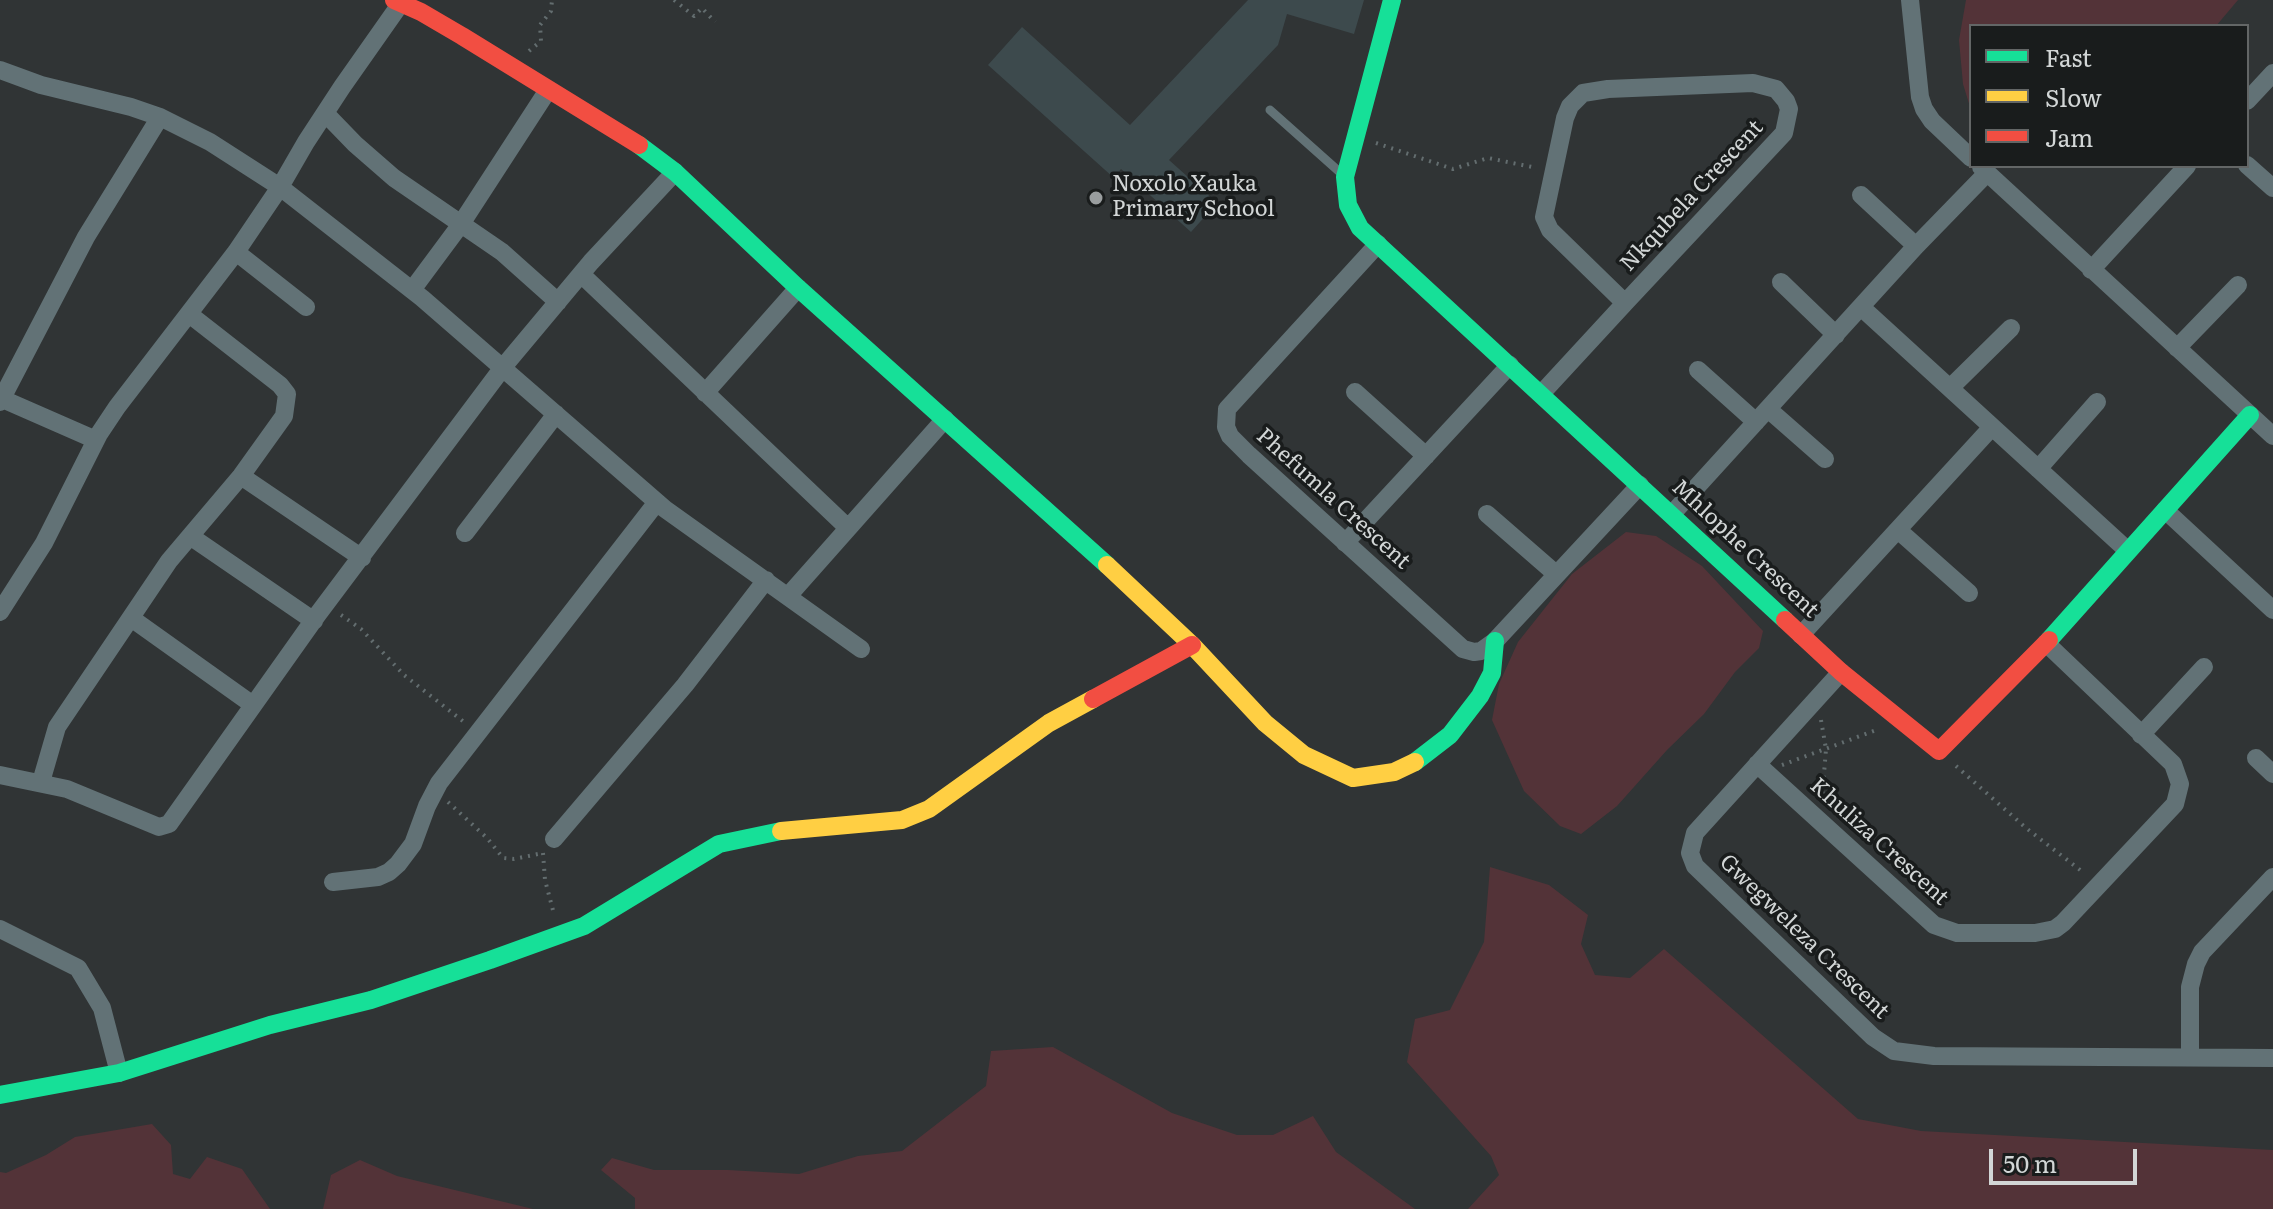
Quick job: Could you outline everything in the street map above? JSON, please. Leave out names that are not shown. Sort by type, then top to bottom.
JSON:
[{"type":"street","name":"Mhlophe Crescent","points":[[1392,0],[1345,177],[1346,195],[1360,228],[1841,672],[1939,751]]},
{"type":"street","points":[[1910,0],[1920,97],[1924,109],[1932,121],[1969,156]]},
{"type":"street","points":[[0,612],[44,543],[96,440],[139,375],[236,252],[398,2],[421,12],[652,153],[1102,560],[1192,645],[1265,723],[1304,755],[1353,778],[1394,772],[1420,760],[1450,735],[1480,696],[1492,673],[1495,641],[1640,485]]},
{"type":"street","points":[[0,70],[41,85],[160,117],[210,142],[280,187],[504,366],[657,502],[861,649]]},
{"type":"street","points":[[2249,99],[2273,73]]},
{"type":"street","name":"Nkqubela Crescent","points":[[1541,394],[1784,133],[1788,119],[1786,101],[1776,89],[1753,83],[1591,90],[1583,93],[1570,106],[1544,209],[1547,224],[1625,303]]},
{"type":"street","points":[[412,290],[461,224],[548,90]]},
{"type":"street","points":[[325,113],[394,178],[502,252],[558,302]]},
{"type":"street","points":[[96,440],[1,400],[86,237],[160,117]]},
{"type":"street","points":[[2249,167],[2273,188]]},
{"type":"street","points":[[2091,270],[2185,168]]},
{"type":"street","points":[[1672,514],[1984,169],[2250,415],[2270,428]]},
{"type":"street","points":[[0,775],[67,789],[165,827],[504,366],[581,274],[675,172]]},
{"type":"street","points":[[1861,195],[1916,246]]},
{"type":"street","name":"Phefumla Crescent","points":[[1378,244],[1231,403],[1226,416],[1230,436],[1463,649],[1481,651],[1495,641]]},
{"type":"street","points":[[236,252],[306,307]]},
{"type":"street","points":[[581,274],[848,528]]},
{"type":"street","points":[[1781,282],[1836,335]]},
{"type":"street","points":[[2177,348],[2238,285]]},
{"type":"street","points":[[705,393],[798,288]]},
{"type":"street","points":[[1861,307],[2127,550]]},
{"type":"street","points":[[41,782],[57,727],[169,561],[279,426],[287,405],[287,394],[280,385],[189,314]]},
{"type":"street","points":[[1950,388],[2011,328]]},
{"type":"street","points":[[1345,543],[1510,365]]},
{"type":"street","points":[[1698,370],[1825,459]]},
{"type":"street","points":[[1355,392],[1426,456]]},
{"type":"street","points":[[2038,469],[2097,402]]},
{"type":"street","points":[[465,533],[556,414]]},
{"type":"street","points":[[1939,751],[2046,643],[2250,415]]},
{"type":"street","points":[[789,595],[945,419]]},
{"type":"street","points":[[1801,635],[1992,427]]},
{"type":"street","points":[[241,476],[362,558]]},
{"type":"street","points":[[333,882],[378,877],[389,872],[413,844],[435,791],[477,732],[657,502]]},
{"type":"street","points":[[2165,510],[2273,610]]},
{"type":"street","points":[[1487,514],[1556,574]]},
{"type":"street","points":[[1898,530],[1969,593]]},
{"type":"street","points":[[190,536],[314,621]]},
{"type":"street","points":[[548,846],[685,685],[766,580]]},
{"type":"street","points":[[131,618],[253,705]]},
{"type":"street","name":"Khuliza Crescent","points":[[1761,768],[1934,925],[1948,932],[2035,933],[2055,929],[2099,886],[2180,795],[2177,770],[2046,643]]},
{"type":"street","points":[[0,1095],[119,1073],[270,1025],[371,1000],[557,936],[584,926],[719,844],[763,833],[902,820],[929,809],[1049,723],[1192,645]]},
{"type":"street","points":[[2141,735],[2204,667]]},
{"type":"street","name":"Gwegweleza Crescent","points":[[1841,672],[1761,768],[1695,833],[1690,846],[1693,863],[1885,1046],[1907,1054],[1934,1056],[2273,1058]]},
{"type":"street","points":[[2256,758],[2273,774]]},
{"type":"street","points":[[2190,1057],[2190,987],[2196,964],[2202,952],[2273,877]]},
{"type":"street","points":[[0,929],[78,968],[102,1008],[119,1073]]},
{"type":"lane","points":[[1270,110],[1345,177]]},
{"type":"path","points":[[515,70],[533,45],[541,41],[540,25],[551,11],[552,0]]},
{"type":"path","points":[[674,0],[694,16],[702,8],[715,22]]},
{"type":"path","points":[[1356,134],[1453,169],[1488,158],[1553,171]]},
{"type":"path","points":[[326,605],[361,629],[404,675],[477,732]]},
{"type":"path","points":[[1817,698],[1826,749],[1821,822]]},
{"type":"path","points":[[1761,768],[1826,749],[1901,721]]},
{"type":"path","points":[[1939,751],[2026,828],[2099,886]]},
{"type":"path","points":[[435,791],[487,838],[503,858],[514,859],[548,846],[545,880],[552,901],[557,936]]},
{"type":"shaded area","points":[[1966,0],[2238,0],[2218,24],[1969,24],[1969,104],[1963,84],[1959,40]]},
{"type":"shaded area","points":[[1626,532],[1656,536],[1702,566],[1763,631],[1759,648],[1735,672],[1704,714],[1617,806],[1581,834],[1560,826],[1524,791],[1492,720],[1499,684],[1518,642],[1572,574]]},
{"type":"shaded area","points":[[1490,867],[1549,885],[1588,915],[1581,944],[1595,975],[1630,978],[1664,949],[1858,1119],[1921,1131],[2273,1150],[2273,1209],[1468,1209],[1499,1175],[1491,1156],[1407,1062],[1415,1019],[1450,1010],[1484,942]]},
{"type":"shaded area","points":[[1053,1047],[1172,1113],[1237,1135],[1273,1135],[1313,1116],[1336,1152],[1415,1209],[635,1209],[635,1198],[601,1170],[612,1158],[654,1170],[799,1174],[858,1156],[902,1151],[986,1086],[991,1051]]},
{"type":"shaded area","points":[[152,1124],[171,1145],[173,1174],[190,1179],[207,1157],[242,1169],[270,1209],[0,1209],[0,1172],[6,1173],[46,1155],[75,1137]]},
{"type":"shaded area","points":[[360,1160],[397,1176],[533,1209],[323,1209],[331,1175]]},
{"type":"building","points":[[1248,0],[1364,0],[1354,34],[1287,14],[1278,45],[1169,160],[1217,203],[1191,232],[1121,169],[1114,178],[988,65],[1022,27],[1130,125]]},
{"type":"traffic: fast","points":[[1392,0],[1345,177],[1348,205],[1360,228],[1785,620]]},
{"type":"traffic: fast","points":[[639,145],[675,172],[798,288],[1107,565]]},
{"type":"traffic: fast","points":[[2049,640],[2250,415]]},
{"type":"traffic: fast","points":[[1415,762],[1450,735],[1480,696],[1492,673],[1495,641]]},
{"type":"traffic: fast","points":[[0,1095],[119,1073],[270,1025],[371,1000],[490,960],[584,926],[719,844],[781,831]]},
{"type":"traffic: slow","points":[[1107,565],[1192,645],[1265,723],[1304,755],[1353,778],[1394,772],[1415,762]]},
{"type":"traffic: slow","points":[[781,831],[902,820],[929,809],[1049,723],[1093,699]]},
{"type":"traffic: jam","points":[[394,0],[462,36],[639,145]]},
{"type":"traffic: jam","points":[[1785,620],[1841,672],[1939,751],[2049,640]]},
{"type":"traffic: jam","points":[[1093,699],[1192,645]]},
{"type":"place","name":"Noxolo Xauka Primary School","points":[[1096,198]]}]
